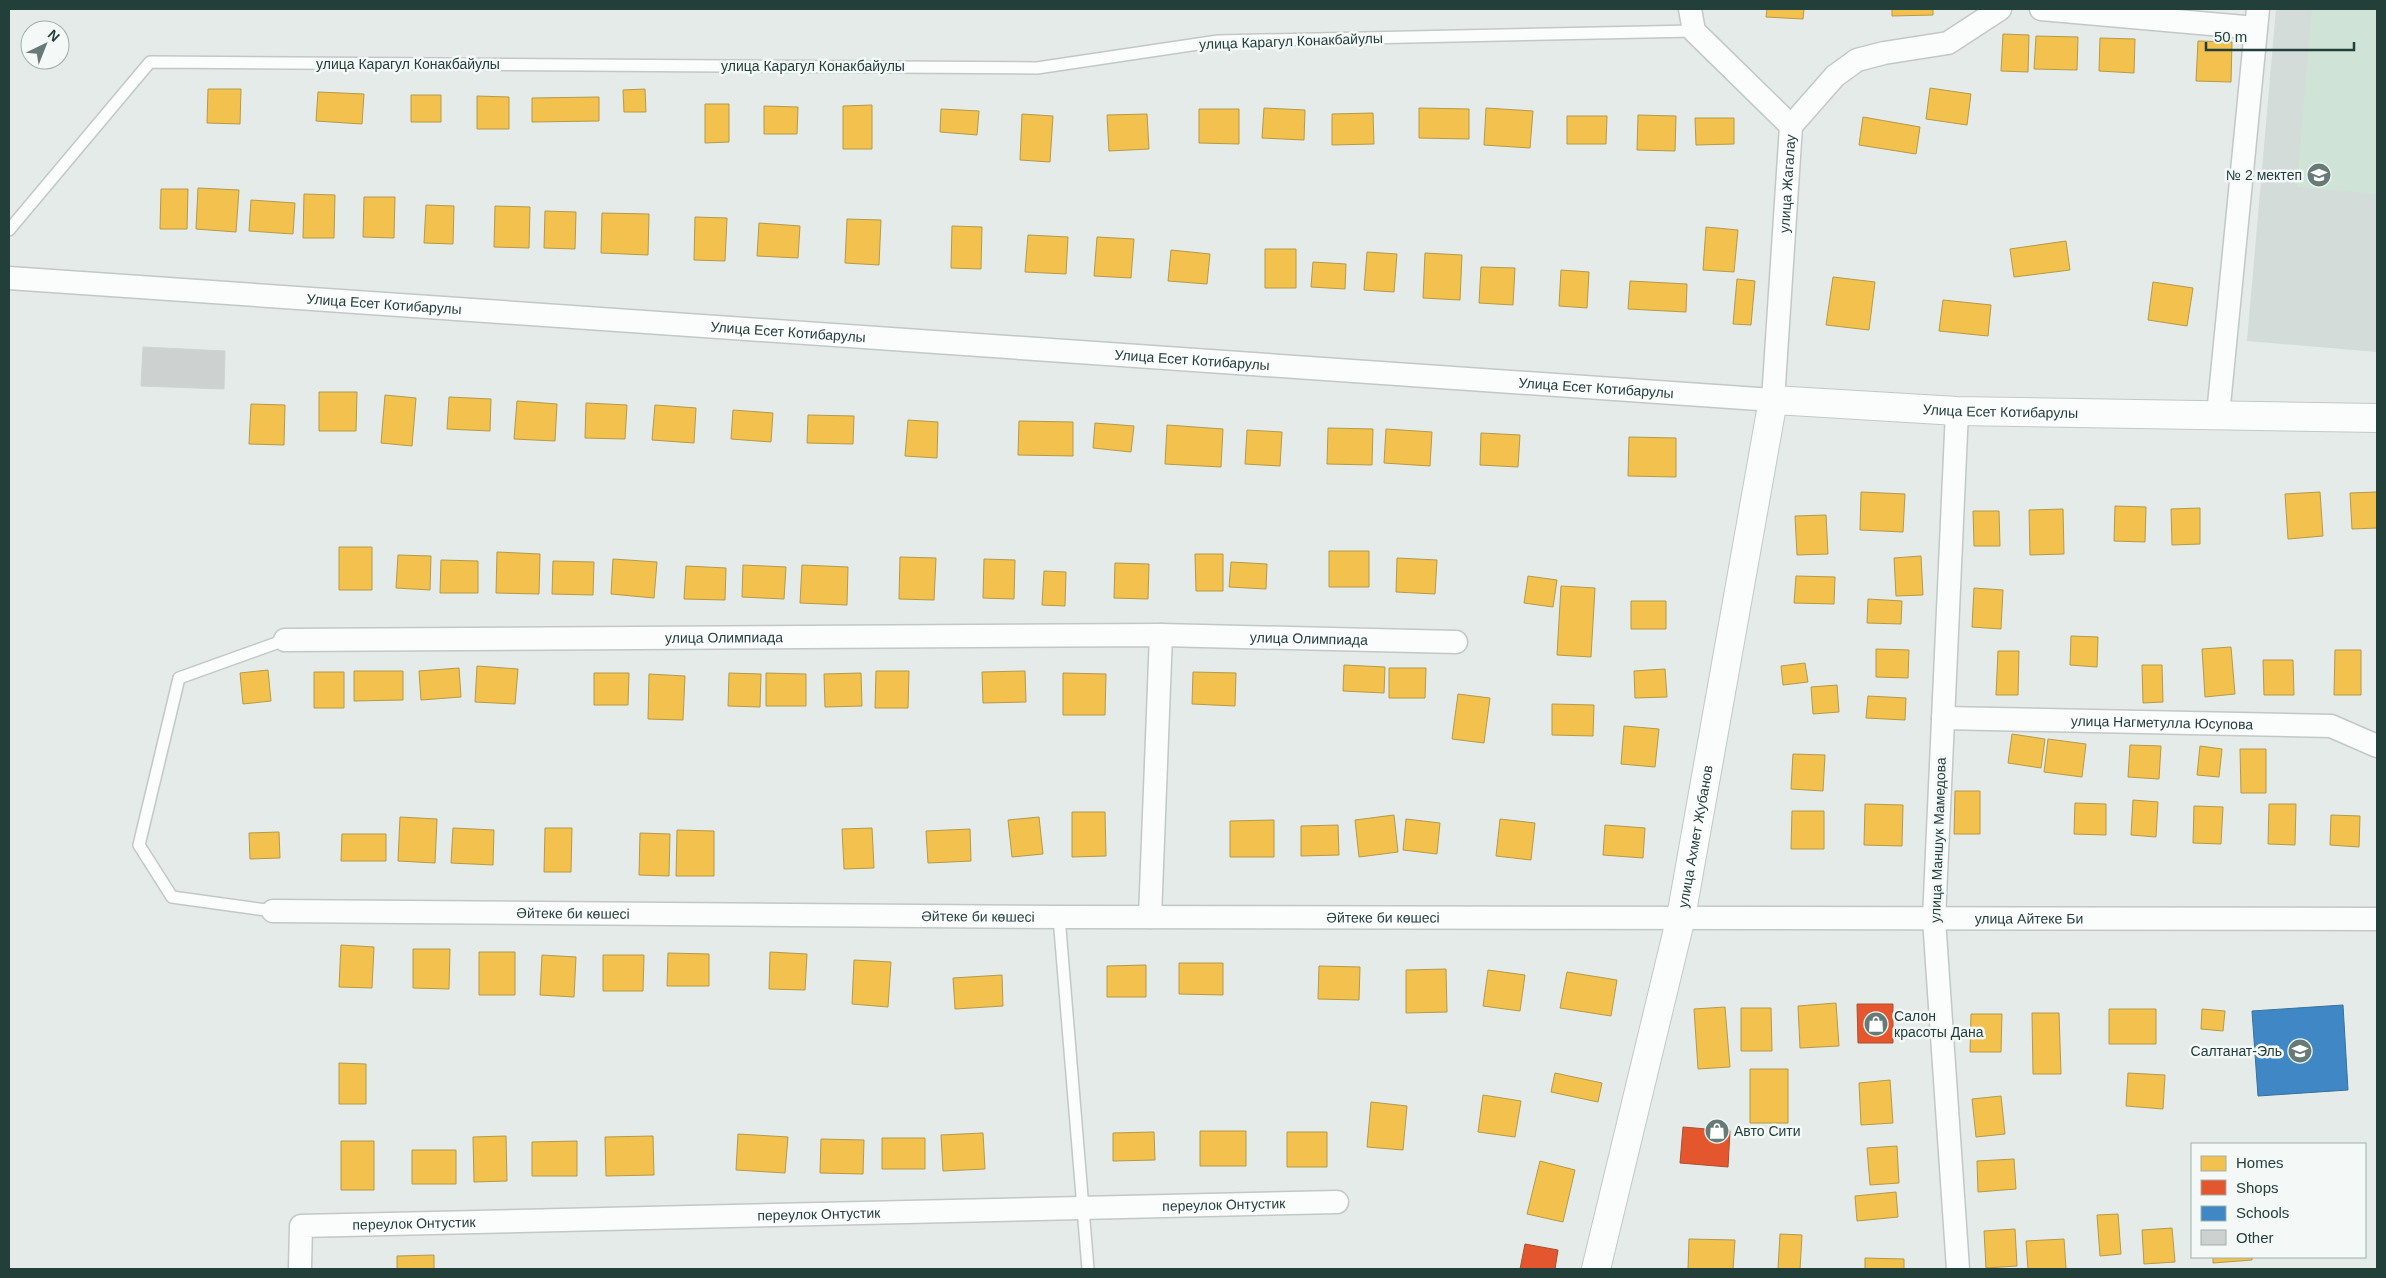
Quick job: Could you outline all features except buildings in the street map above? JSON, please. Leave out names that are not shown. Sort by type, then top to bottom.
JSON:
[{"type":"main road","name":"Улица Есет Котибарулы","points":[[1773,400],[1957,411],[2377,418]]},
{"type":"main road","name":"улица Ахмет Жубанов","points":[[1596,1269],[1681,917],[1773,400]]},
{"type":"street","points":[[1690,9],[1694,31]]},
{"type":"street","points":[[1791,126],[1836,76],[1857,60],[1884,53],[1948,42],[2000,9]]},
{"type":"street","points":[[2041,9],[2257,18],[2218,415]]},
{"type":"street","name":"улица Жагалау","points":[[1694,31],[1791,126],[1773,400]]},
{"type":"street","name":"Улица Есет Котибарулы","points":[[9,278],[1773,400]]},
{"type":"street","name":"улица Маншук Мамедова","points":[[1957,411],[1934,919],[1958,1269]]},
{"type":"street","points":[[1150,917],[1161,635]]},
{"type":"street","name":"улица Олимпиада","points":[[285,640],[1161,635],[1456,642]]},
{"type":"street","name":"улица Нагметулла Юсупова","points":[[1943,718],[2331,726],[2377,746]]},
{"type":"street","name":"Әйтеке би көшесі","points":[[273,911],[1150,917],[1681,917]]},
{"type":"street","name":"улица Айтеке Би","points":[[1681,917],[2377,919]]},
{"type":"street","name":"переулок Онтустик","points":[[300,1269],[301,1226],[1337,1202]]},
{"type":"lane","name":"улица Карагул Конакбайулы","points":[[9,230],[150,62],[1037,68],[1218,41],[1694,31]]},
{"type":"lane","points":[[273,911],[172,897],[139,845],[179,678],[285,640]]},
{"type":"lane","points":[[1059,916],[1088,1269]]},
{"type":"shaded area","name":"№ 2 мектеп","points":[[2276,9],[2377,9],[2377,352],[2247,341]]},
{"type":"green space","points":[[2312,9],[2377,9],[2377,194],[2297,187]]},
{"type":"place","name":"№ 2 мектеп","points":[[2319,175]]},
{"type":"place","name":"Салон красоты Дана","points":[[1876,1024]]},
{"type":"place","name":"Салтанат-Эль","points":[[2300,1051]]},
{"type":"place","name":"Авто Сити","points":[[1717,1131]]}]
